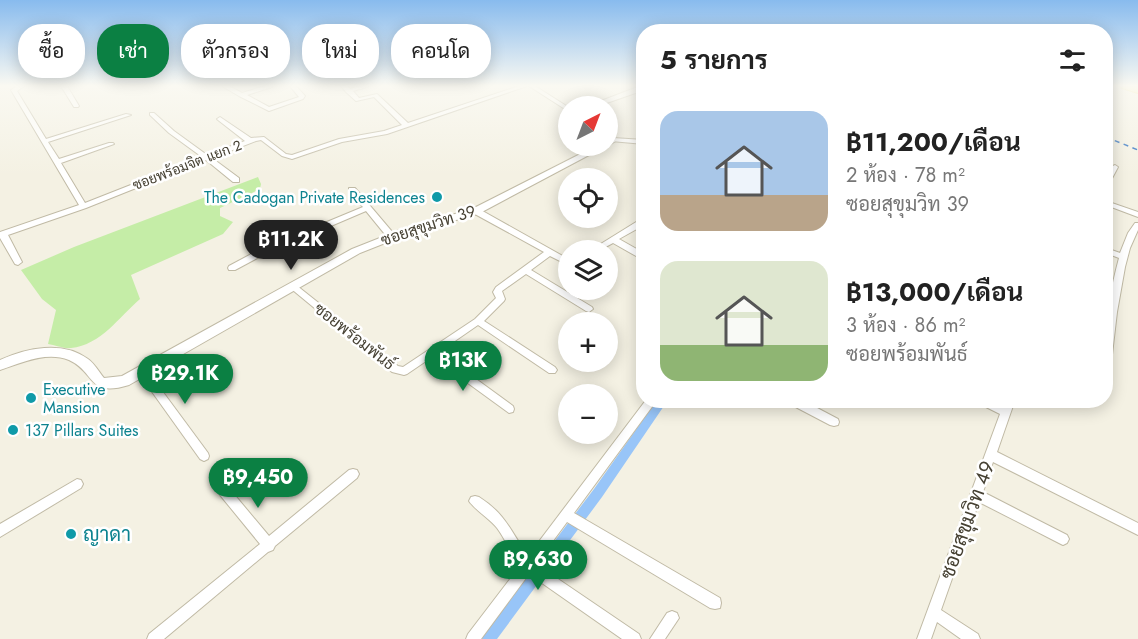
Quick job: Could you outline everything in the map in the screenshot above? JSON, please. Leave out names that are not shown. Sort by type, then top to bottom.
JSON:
[{"type":"street","points":[[30,116],[83,206]]},
{"type":"street","points":[[45,141],[125,116]]},
{"type":"street","points":[[154,116],[167,129],[208,157],[236,180]]},
{"type":"street","points":[[397,116],[406,125]]},
{"type":"street","name":"ซอยพร้อมจิต แยก 2","points":[[1,235],[83,206],[250,141],[262,138],[284,155],[292,157],[341,140],[377,135],[434,116]]},
{"type":"street","points":[[220,119],[250,141]]},
{"type":"street","points":[[618,141],[636,142]]},
{"type":"street","points":[[57,162],[111,144]]},
{"type":"street","name":"ซอยสุขุมวิท 39","points":[[0,365],[26,354],[62,355],[82,362],[99,381],[107,384],[124,381],[356,251],[391,236],[476,211],[579,156]]},
{"type":"street","points":[[352,190],[391,236]]},
{"type":"street","points":[[1113,206],[1138,215]]},
{"type":"street","points":[[232,268],[260,253],[367,208]]},
{"type":"street","points":[[476,211],[558,256]]},
{"type":"street","points":[[1113,299],[1130,234],[1138,225]]},
{"type":"street","points":[[636,226],[613,239],[636,252]]},
{"type":"street","points":[[1,235],[18,262]]},
{"type":"street","name":"ซอยพร้อมพันธ์","points":[[293,287],[399,372],[433,353],[478,321],[501,299],[497,292],[499,289],[550,252]]},
{"type":"street","points":[[1113,253],[1124,257]]},
{"type":"street","points":[[526,270],[590,309]]},
{"type":"street","points":[[478,321],[552,370]]},
{"type":"street","points":[[433,353],[509,409]]},
{"type":"street","points":[[143,372],[204,456]]},
{"type":"street","points":[[472,639],[646,408]]},
{"type":"street","points":[[807,408],[834,422]]},
{"type":"street","name":"ซอยสุขุมวิท 49","points":[[924,639],[1007,408]]},
{"type":"street","points":[[991,455],[1138,528]]},
{"type":"street","points":[[154,639],[269,546],[353,474]]},
{"type":"street","points":[[0,531],[77,484]]},
{"type":"street","points":[[224,491],[269,546]]},
{"type":"street","points":[[976,494],[1062,539]]},
{"type":"street","points":[[475,501],[483,506],[506,530],[520,558],[528,566],[634,639]]},
{"type":"street","points":[[566,515],[715,603]]},
{"type":"street","points":[[933,612],[973,639]]},
{"type":"street","points":[[657,639],[672,618]]},
{"type":"green space","points":[[258,177],[261,184],[260,189],[220,208],[220,216],[233,222],[223,234],[131,275],[140,299],[109,329],[82,346],[71,348],[48,344],[56,310],[42,299],[21,270],[74,247]]},
{"type":"waterway","points":[[489,639],[598,493],[657,408]]},
{"type":"ferry route","points":[[1113,140],[1138,150]]},
{"type":"place","name":"The Cadogan Private Residences","points":[[437,197]]},
{"type":"place","name":"Executive Mansion","points":[[31,398]]},
{"type":"place","name":"137 Pillars Suites","points":[[13,430]]},
{"type":"place","name":"ญาดา","points":[[71,534]]}]
